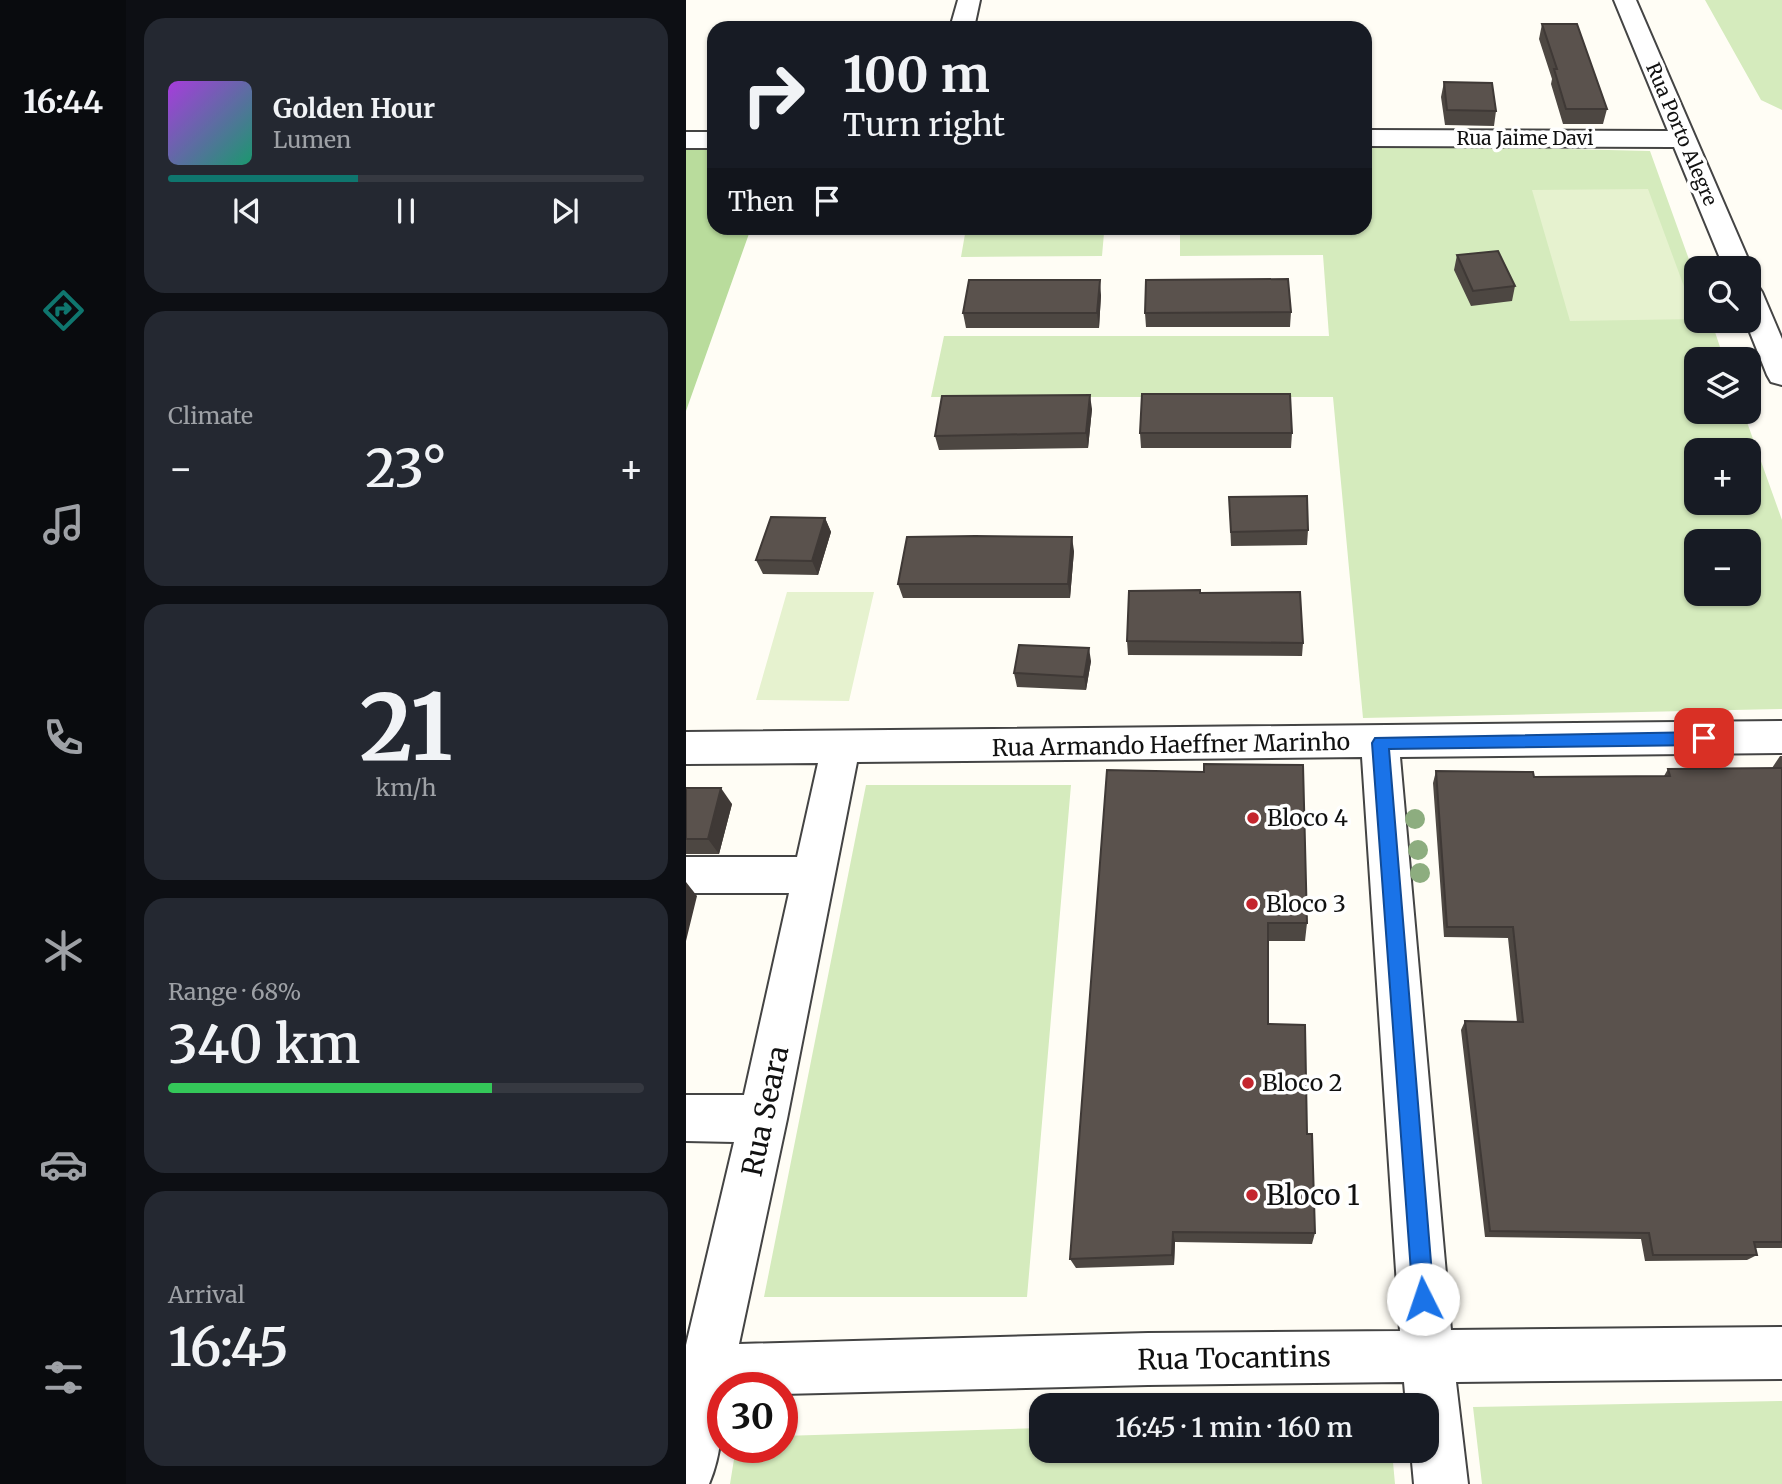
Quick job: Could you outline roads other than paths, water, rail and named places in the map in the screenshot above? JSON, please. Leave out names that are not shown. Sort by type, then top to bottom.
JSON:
[{"type":"street","points":[[964,21],[968,0]]},
{"type":"street","name":"Rua Porto Alegre","points":[[1625,0],[1733,256]]},
{"type":"street","name":"Rua Jaime Davi","points":[[1372,138],[1685,139]]},
{"type":"street","points":[[686,140],[707,140]]},
{"type":"street","points":[[1761,324],[1782,375]]},
{"type":"street","name":"Rua Armando Haeffner Marinho","points":[[686,748],[1782,737]]},
{"type":"street","points":[[1380,743],[1427,1355],[1441,1484]]},
{"type":"street","name":"Rua Seara","points":[[686,1474],[697,1371],[764,1119],[840,748]]},
{"type":"street","points":[[686,875],[814,875]]},
{"type":"street","points":[[686,1118],[764,1119]]},
{"type":"street","name":"Rua Tocantins","points":[[697,1371],[1148,1359],[1782,1353]]},
{"type":"place","name":"Bloco 4","points":[[1253,818]]},
{"type":"place","name":"Bloco 3","points":[[1252,904]]},
{"type":"place","name":"Bloco 2","points":[[1248,1083]]},
{"type":"place","name":"Bloco 1","points":[[1252,1195]]}]
